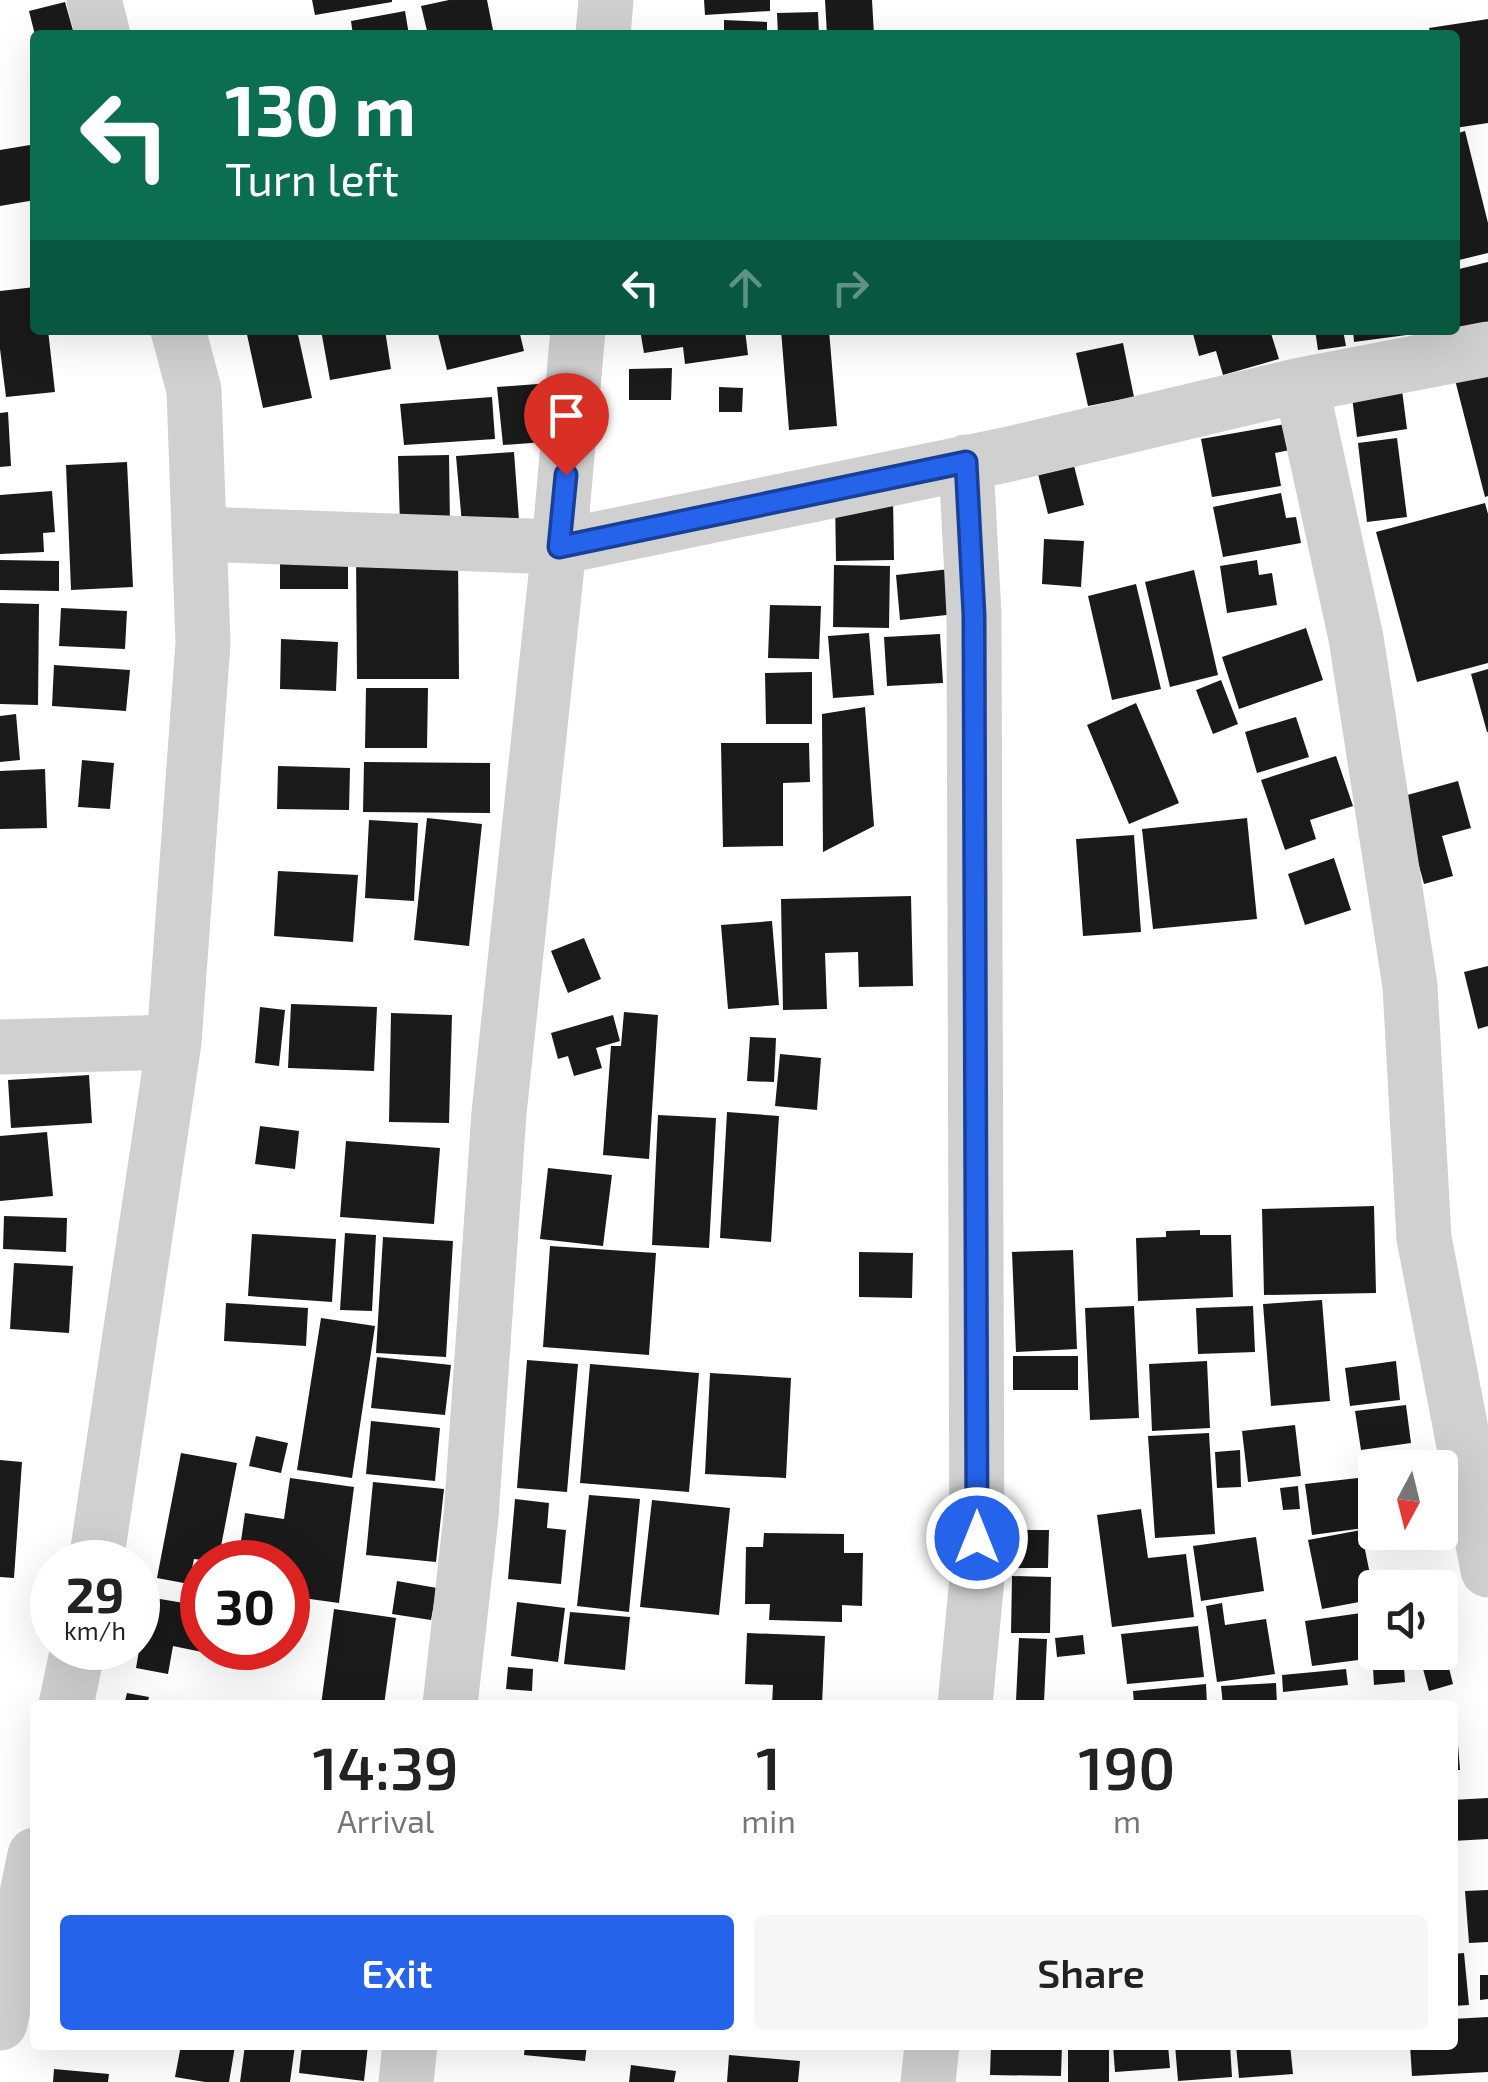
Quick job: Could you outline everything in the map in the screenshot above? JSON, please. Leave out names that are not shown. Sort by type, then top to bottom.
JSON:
[{"type":"street","points":[[94,0],[102,30]]},
{"type":"street","points":[[603,30],[606,0]]},
{"type":"street","points":[[99,1540],[174,1042],[203,643],[194,390],[179,335]]},
{"type":"street","points":[[451,1700],[472,1517],[499,1113],[578,335]]},
{"type":"street","points":[[199,534],[559,547],[966,462],[1301,384],[1488,349]]},
{"type":"street","points":[[1301,384],[1356,638],[1410,986],[1424,1238],[1488,1570]]},
{"type":"street","points":[[965,1700],[977,1578],[974,615],[966,462]]},
{"type":"street","points":[[0,1047],[174,1042]]},
{"type":"street","points":[[67,1700],[73,1670]]},
{"type":"street","points":[[0,2023],[30,1879]]},
{"type":"street","points":[[406,2082],[409,2050]]},
{"type":"street","points":[[928,2082],[931,2050]]},
{"type":"building","points":[[312,0],[392,0],[392,2],[315,15]]},
{"type":"building","points":[[449,0],[487,0],[493,30],[427,30],[421,6]]},
{"type":"building","points":[[704,0],[770,0],[770,11],[705,15]]},
{"type":"building","points":[[825,0],[872,0],[874,30],[827,30]]},
{"type":"building","points":[[65,2],[73,30],[34,30],[29,11]]},
{"type":"building","points":[[405,11],[408,30],[352,30],[351,21]]},
{"type":"building","points":[[818,12],[819,30],[778,30],[777,13]]},
{"type":"building","points":[[1488,19],[1488,123],[1460,127],[1460,30],[1429,28]]},
{"type":"building","points":[[724,20],[767,22],[767,30],[724,30]]},
{"type":"building","points":[[1465,131],[1488,223],[1488,253],[1460,260],[1460,132]]},
{"type":"building","points":[[30,145],[30,201],[0,206],[0,150]]},
{"type":"building","points":[[1488,262],[1488,322],[1460,330],[1460,269]]},
{"type":"building","points":[[30,288],[30,335],[49,335],[55,392],[6,397],[0,349],[0,291]]},
{"type":"building","points":[[247,335],[298,335],[312,398],[263,408]]},
{"type":"building","points":[[322,335],[386,335],[391,369],[330,380]]},
{"type":"building","points":[[438,335],[520,335],[524,351],[447,370]]},
{"type":"building","points":[[641,335],[746,335],[748,355],[685,364],[683,347],[644,353]]},
{"type":"building","points":[[781,335],[829,335],[837,426],[789,430]]},
{"type":"building","points":[[1193,335],[1272,335],[1279,359],[1223,375],[1216,351],[1199,356]]},
{"type":"building","points":[[1316,335],[1344,335],[1346,346],[1318,350]]},
{"type":"building","points":[[1353,335],[1406,335],[1354,342]]},
{"type":"building","points":[[1123,343],[1134,397],[1088,406],[1076,353]]},
{"type":"building","points":[[1488,367],[1488,496],[1485,497],[1454,376]]},
{"type":"building","points":[[672,368],[671,400],[629,400],[629,369]]},
{"type":"building","points":[[538,384],[544,442],[503,445],[497,387]]},
{"type":"building","points":[[719,387],[743,388],[742,412],[719,412]]},
{"type":"building","points":[[1402,390],[1407,429],[1357,437],[1352,397]]},
{"type":"building","points":[[492,397],[495,439],[404,445],[400,404]]},
{"type":"building","points":[[8,412],[11,466],[0,467],[0,413]]},
{"type":"building","points":[[1291,423],[1295,449],[1275,453],[1281,486],[1212,497],[1201,439]]},
{"type":"building","points":[[1397,438],[1407,517],[1367,522],[1358,443]]},
{"type":"building","points":[[514,452],[519,520],[462,524],[456,456]]},
{"type":"building","points":[[449,455],[450,525],[400,526],[398,456]]},
{"type":"building","points":[[127,462],[133,587],[71,590],[66,465]]},
{"type":"building","points":[[1073,462],[1084,505],[1048,514],[1037,470]]},
{"type":"building","points":[[52,491],[55,532],[43,533],[44,552],[0,554],[0,495]]},
{"type":"building","points":[[1281,493],[1286,518],[1296,517],[1301,543],[1223,557],[1213,507]]},
{"type":"building","points":[[893,496],[894,560],[836,561],[835,497]]},
{"type":"building","points":[[1485,503],[1488,663],[1417,682],[1376,532]]},
{"type":"building","points":[[1044,539],[1084,541],[1081,587],[1042,584]]},
{"type":"building","points":[[348,547],[348,589],[280,589],[280,548]]},
{"type":"building","points":[[356,553],[458,553],[459,679],[357,679]]},
{"type":"building","points":[[0,560],[59,561],[59,591],[0,590]]},
{"type":"building","points":[[1257,560],[1259,575],[1272,573],[1277,605],[1227,613],[1220,566]]},
{"type":"building","points":[[834,565],[890,566],[889,628],[833,627]]},
{"type":"building","points":[[950,569],[956,614],[900,620],[896,575]]},
{"type":"building","points":[[1194,570],[1218,675],[1170,687],[1145,582]]},
{"type":"building","points":[[1136,584],[1161,689],[1112,700],[1088,596]]},
{"type":"building","points":[[0,603],[39,604],[38,705],[0,704]]},
{"type":"building","points":[[770,605],[821,606],[819,659],[768,658]]},
{"type":"building","points":[[61,608],[127,611],[125,649],[59,646]]},
{"type":"building","points":[[1306,628],[1323,680],[1239,709],[1222,657]]},
{"type":"building","points":[[869,633],[874,695],[833,698],[828,636]]},
{"type":"building","points":[[940,634],[943,683],[887,686],[884,637]]},
{"type":"building","points":[[281,639],[338,642],[336,691],[280,689]]},
{"type":"building","points":[[54,665],[130,670],[126,711],[52,706]]},
{"type":"building","points":[[1488,669],[1488,732],[1487,732],[1471,674]]},
{"type":"building","points":[[812,672],[812,724],[766,724],[765,673]]},
{"type":"building","points":[[1221,680],[1238,724],[1213,734],[1196,690]]},
{"type":"building","points":[[366,688],[428,688],[427,748],[365,748]]},
{"type":"building","points":[[1136,703],[1179,803],[1129,824],[1087,725]]},
{"type":"building","points":[[865,707],[874,826],[823,852],[822,714]]},
{"type":"building","points":[[16,714],[20,760],[0,762],[0,716]]},
{"type":"building","points":[[1296,717],[1309,757],[1257,773],[1245,732]]},
{"type":"building","points":[[721,743],[809,743],[810,782],[783,783],[783,846],[723,847]]},
{"type":"building","points":[[1336,756],[1353,806],[1310,820],[1316,839],[1285,850],[1261,780]]},
{"type":"building","points":[[82,760],[114,763],[110,809],[78,807]]},
{"type":"building","points":[[364,762],[490,763],[490,813],[363,812]]},
{"type":"building","points":[[278,766],[350,768],[349,810],[277,809]]},
{"type":"building","points":[[45,769],[47,828],[0,829],[0,771]]},
{"type":"building","points":[[1458,781],[1471,828],[1442,836],[1453,876],[1424,884],[1400,797]]},
{"type":"building","points":[[427,818],[482,824],[469,946],[414,940]]},
{"type":"building","points":[[1247,818],[1257,919],[1153,929],[1142,829]]},
{"type":"building","points":[[369,820],[418,823],[414,901],[365,898]]},
{"type":"building","points":[[1134,835],[1141,932],[1083,936],[1076,839]]},
{"type":"building","points":[[1334,858],[1351,910],[1305,925],[1288,874]]},
{"type":"building","points":[[278,871],[358,875],[353,942],[274,936]]},
{"type":"building","points":[[911,896],[913,986],[859,987],[858,952],[825,953],[827,1009],[783,1010],[781,899]]},
{"type":"building","points":[[772,921],[779,1005],[728,1009],[721,925]]},
{"type":"building","points":[[584,938],[601,979],[568,993],[551,951]]},
{"type":"building","points":[[1488,966],[1488,1026],[1478,1029],[1464,972]]},
{"type":"building","points":[[291,1004],[377,1007],[374,1071],[288,1068]]},
{"type":"building","points":[[260,1007],[285,1010],[279,1066],[255,1063]]},
{"type":"building","points":[[624,1012],[658,1015],[649,1159],[603,1155],[611,1046],[621,1046]]},
{"type":"building","points":[[391,1013],[452,1015],[449,1123],[389,1122]]},
{"type":"building","points":[[613,1015],[620,1041],[596,1048],[602,1068],[574,1076],[568,1056],[558,1059],[551,1033]]},
{"type":"building","points":[[750,1037],[776,1038],[774,1082],[747,1081]]},
{"type":"building","points":[[780,1054],[821,1058],[817,1110],[775,1106]]},
{"type":"building","points":[[89,1075],[92,1123],[11,1128],[8,1080]]},
{"type":"building","points":[[727,1112],[779,1116],[771,1242],[720,1238]]},
{"type":"building","points":[[658,1115],[716,1118],[709,1248],[652,1245]]},
{"type":"building","points":[[260,1126],[299,1131],[295,1169],[255,1164]]},
{"type":"building","points":[[47,1132],[53,1196],[0,1201],[0,1136]]},
{"type":"building","points":[[346,1141],[440,1148],[434,1224],[340,1217]]},
{"type":"building","points":[[548,1168],[612,1175],[603,1246],[540,1239]]},
{"type":"building","points":[[1374,1206],[1376,1293],[1264,1295],[1262,1209]]},
{"type":"building","points":[[4,1216],[67,1218],[66,1252],[3,1249]]},
{"type":"building","points":[[1200,1230],[1200,1235],[1231,1235],[1233,1297],[1138,1301],[1136,1238],[1166,1237],[1166,1231]]},
{"type":"building","points":[[345,1233],[376,1235],[372,1311],[340,1310]]},
{"type":"building","points":[[252,1234],[336,1239],[332,1302],[248,1296]]},
{"type":"building","points":[[383,1237],[453,1241],[446,1357],[376,1353]]},
{"type":"building","points":[[550,1246],[656,1253],[649,1355],[543,1347]]},
{"type":"building","points":[[1073,1250],[1077,1349],[1016,1352],[1012,1252]]},
{"type":"building","points":[[859,1252],[913,1253],[912,1298],[859,1297]]},
{"type":"building","points":[[14,1263],[73,1266],[69,1333],[10,1329]]},
{"type":"building","points":[[1322,1300],[1330,1401],[1271,1406],[1263,1304]]},
{"type":"building","points":[[226,1303],[308,1308],[306,1346],[224,1341]]},
{"type":"building","points":[[1134,1306],[1139,1418],[1090,1420],[1085,1308]]},
{"type":"building","points":[[1253,1306],[1255,1352],[1198,1354],[1196,1308]]},
{"type":"building","points":[[321,1318],[375,1326],[352,1478],[297,1470]]},
{"type":"building","points":[[1013,1356],[1078,1356],[1078,1390],[1013,1390]]},
{"type":"building","points":[[377,1357],[451,1365],[445,1415],[371,1408]]},
{"type":"building","points":[[527,1360],[578,1364],[567,1492],[517,1488]]},
{"type":"building","points":[[1207,1361],[1210,1428],[1152,1431],[1149,1364]]},
{"type":"building","points":[[1396,1361],[1400,1400],[1350,1406],[1345,1368]]},
{"type":"building","points":[[590,1364],[699,1373],[689,1492],[580,1483]]},
{"type":"building","points":[[710,1373],[791,1378],[786,1478],[705,1474]]},
{"type":"building","points":[[1406,1405],[1411,1443],[1361,1450],[1355,1411]]},
{"type":"building","points":[[371,1421],[440,1428],[435,1481],[366,1474]]},
{"type":"building","points":[[1295,1425],[1301,1476],[1248,1482],[1242,1431]]},
{"type":"building","points":[[1209,1433],[1215,1534],[1155,1538],[1148,1436]]},
{"type":"building","points":[[256,1436],[288,1443],[281,1473],[249,1466]]},
{"type":"building","points":[[1240,1450],[1241,1487],[1217,1488],[1215,1452]]},
{"type":"building","points":[[181,1453],[237,1463],[222,1540],[180,1540],[180,1582],[160,1579]]},
{"type":"building","points":[[0,1460],[22,1462],[14,1578],[0,1577]]},
{"type":"building","points":[[290,1478],[354,1487],[339,1603],[310,1599],[310,1540],[241,1540],[245,1513],[284,1519]]},
{"type":"building","points":[[1358,1478],[1358,1529],[1312,1535],[1305,1484]]},
{"type":"building","points":[[373,1482],[444,1489],[436,1562],[366,1555]]},
{"type":"building","points":[[1298,1486],[1300,1509],[1283,1510],[1280,1488]]},
{"type":"building","points":[[589,1495],[640,1499],[629,1612],[577,1606]]},
{"type":"building","points":[[515,1499],[549,1503],[547,1528],[566,1530],[561,1584],[508,1579]]},
{"type":"building","points":[[652,1500],[730,1508],[719,1615],[640,1607]]},
{"type":"building","points":[[1141,1509],[1148,1558],[1186,1554],[1194,1617],[1112,1627],[1097,1515]]},
{"type":"building","points":[[1020,1530],[1049,1530],[1048,1568],[1018,1568]]},
{"type":"building","points":[[1358,1531],[1358,1550],[1365,1550],[1369,1570],[1358,1570],[1358,1602],[1322,1609],[1308,1540]]},
{"type":"building","points":[[764,1533],[844,1534],[844,1553],[863,1553],[862,1606],[842,1605],[842,1622],[769,1620],[770,1604],[745,1604],[746,1547],[763,1547]]},
{"type":"building","points":[[1256,1537],[1264,1591],[1201,1601],[1193,1546]]},
{"type":"building","points":[[1012,1576],[1051,1577],[1050,1633],[1011,1633]]},
{"type":"building","points":[[397,1581],[437,1588],[431,1620],[392,1614]]},
{"type":"building","points":[[160,1599],[180,1602],[180,1647],[173,1646],[168,1674],[147,1670],[160,1670]]},
{"type":"building","points":[[517,1602],[565,1608],[558,1662],[511,1656]]},
{"type":"building","points":[[1222,1603],[1225,1625],[1266,1619],[1275,1674],[1217,1682],[1206,1606]]},
{"type":"building","points":[[334,1609],[396,1618],[385,1700],[322,1700]]},
{"type":"building","points":[[570,1612],[630,1617],[625,1670],[564,1664]]},
{"type":"building","points":[[1358,1613],[1358,1660],[1312,1666],[1305,1621]]},
{"type":"building","points":[[1198,1626],[1204,1677],[1127,1684],[1121,1634]]},
{"type":"building","points":[[747,1633],[825,1636],[822,1700],[772,1700],[773,1685],[745,1684]]},
{"type":"building","points":[[1083,1635],[1085,1654],[1057,1657],[1055,1638]]},
{"type":"building","points":[[1019,1638],[1047,1639],[1044,1700],[1016,1700]]},
{"type":"building","points":[[508,1667],[533,1669],[532,1691],[506,1689]]},
{"type":"building","points":[[1346,1669],[1348,1685],[1283,1692],[1282,1675]]},
{"type":"building","points":[[1373,1670],[1404,1670],[1405,1682],[1374,1685]]},
{"type":"building","points":[[1423,1670],[1450,1670],[1453,1684],[1429,1691]]},
{"type":"building","points":[[1276,1683],[1277,1700],[1222,1700],[1221,1686]]},
{"type":"building","points":[[1206,1684],[1207,1700],[1134,1700],[1133,1691]]},
{"type":"building","points":[[127,1693],[149,1697],[148,1700],[125,1700]]},
{"type":"building","points":[[1488,1798],[1488,1839],[1458,1841],[1458,1800]]},
{"type":"building","points":[[1488,1890],[1488,1942],[1469,1943],[1465,1891]]},
{"type":"building","points":[[1464,1953],[1469,2005],[1458,2006],[1458,1954]]},
{"type":"building","points":[[1480,1975],[1488,1975],[1488,1999],[1480,2000]]},
{"type":"building","points":[[1488,2017],[1488,2072],[1412,2076],[1410,2050],[1458,2050],[1458,2019]]},
{"type":"building","points":[[180,2050],[234,2050],[229,2082],[175,2077]]},
{"type":"building","points":[[244,2050],[294,2050],[290,2082],[240,2082]]},
{"type":"building","points":[[301,2050],[367,2050],[364,2081],[299,2073]]},
{"type":"building","points":[[524,2050],[586,2050],[585,2061],[524,2055]]},
{"type":"building","points":[[991,2050],[1062,2050],[1061,2076],[990,2075]]},
{"type":"building","points":[[1068,2050],[1109,2050],[1109,2082],[1068,2082]]},
{"type":"building","points":[[1113,2050],[1168,2050],[1170,2068],[1115,2072]]},
{"type":"building","points":[[1175,2050],[1230,2050],[1232,2077],[1178,2081]]},
{"type":"building","points":[[1236,2050],[1291,2050],[1293,2074],[1239,2078]]},
{"type":"building","points":[[729,2055],[800,2061],[798,2082],[727,2082]]},
{"type":"building","points":[[631,2065],[676,2071],[674,2082],[629,2082]]},
{"type":"building","points":[[54,2069],[109,2074],[108,2082],[53,2082]]},
{"type":"route","points":[[566,475],[559,547],[966,462],[974,615],[977,1538]]}]
